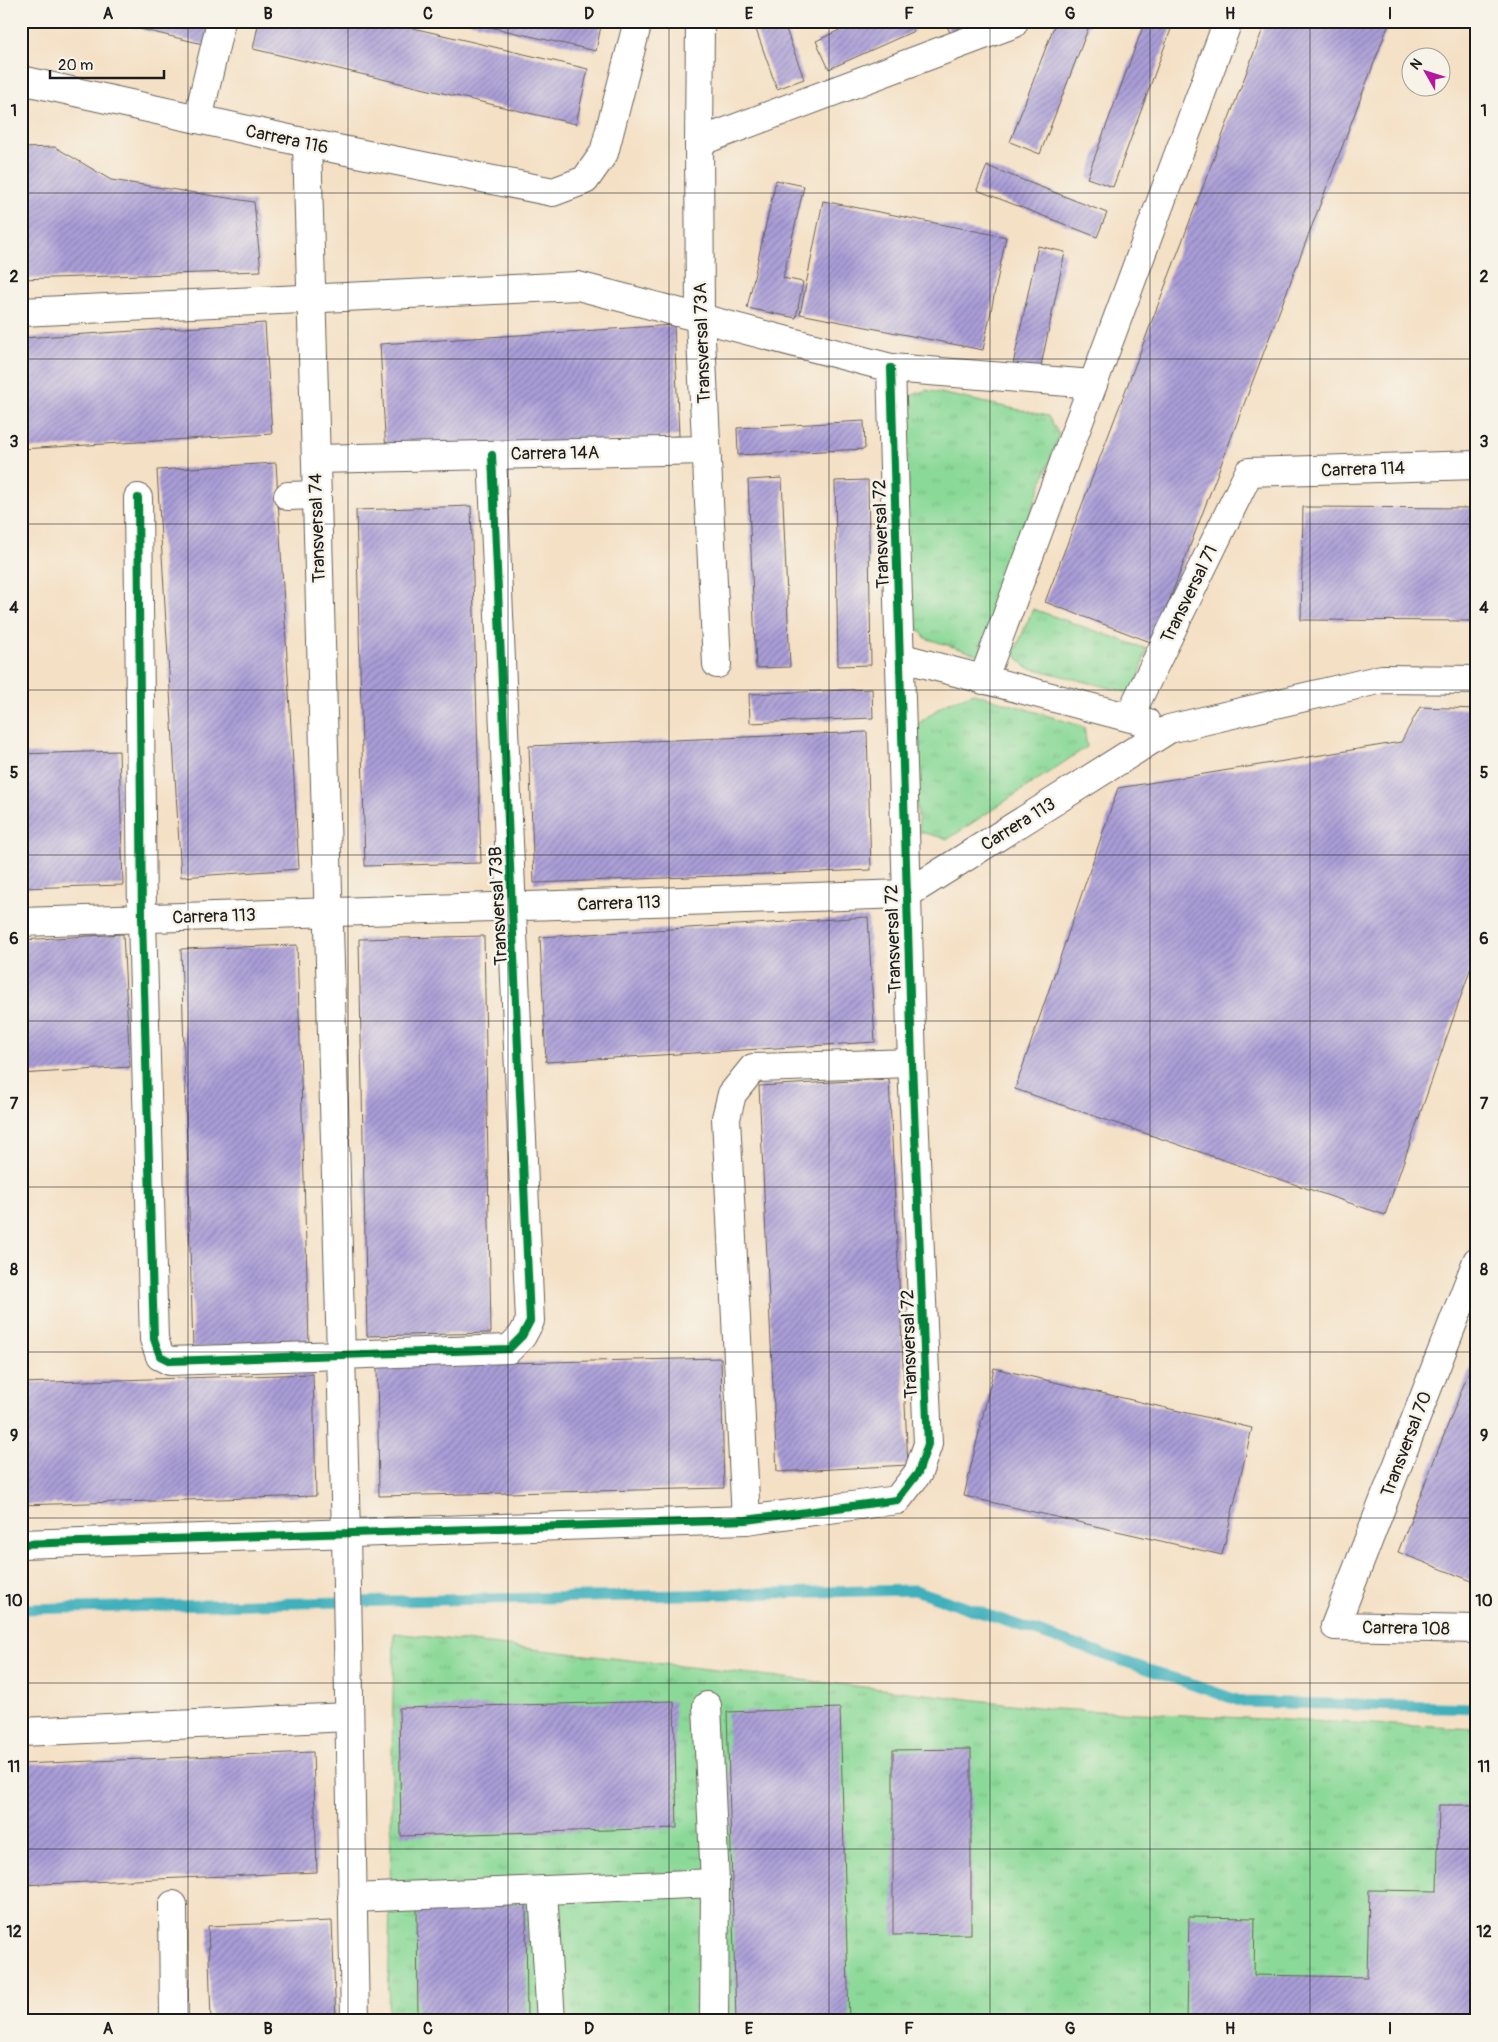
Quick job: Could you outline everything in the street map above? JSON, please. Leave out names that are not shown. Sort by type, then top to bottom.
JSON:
[{"type":"street","points":[[198,119],[221,21]]},
{"type":"street","name":"Carrera 116","points":[[21,80],[307,143],[553,192],[585,180],[604,153],[638,21]]},
{"type":"street","name":"Transversal 73A","points":[[700,21],[698,142],[700,319],[717,664]]},
{"type":"street","points":[[698,142],[1013,24],[1014,21]]},
{"type":"street","points":[[983,680],[1228,21]]},
{"type":"street","name":"Transversal 74","points":[[307,143],[346,1544],[346,1631],[355,2021]]},
{"type":"street","points":[[21,312],[578,286],[891,368],[1093,384]]},
{"type":"street","name":"Transversal 72","points":[[746,1520],[896,1500],[918,1473],[928,1444],[912,1063],[891,368]]},
{"type":"street","name":"Carrera 14A","points":[[316,459],[705,450]]},
{"type":"street","name":"Transversal 73B","points":[[340,1355],[509,1349],[522,1336],[530,1321],[492,455]]},
{"type":"street","name":"Carrera 114","points":[[1249,472],[1477,466]]},
{"type":"street","name":"Transversal 71","points":[[1129,717],[1249,472]]},
{"type":"street","points":[[288,496],[316,495]]},
{"type":"street","points":[[138,498],[142,918],[154,1339],[160,1356],[170,1361],[340,1355]]},
{"type":"street","name":"Carrera 113","points":[[900,657],[1169,729]]},
{"type":"street","name":"Carrera 113","points":[[21,922],[907,894],[1169,729],[1382,679],[1477,680]]},
{"type":"street","points":[[21,1544],[346,1544],[746,1520],[726,1118],[732,1094],[753,1068],[912,1063]]},
{"type":"street","name":"Transversal 70","points":[[1335,1626],[1477,1261]]},
{"type":"street","name":"Carrera 108","points":[[1335,1626],[1477,1629]]},
{"type":"street","points":[[707,1706],[715,1883],[714,2021]]},
{"type":"street","points":[[21,1732],[349,1717]]},
{"type":"street","points":[[352,1898],[715,1883]]},
{"type":"street","points":[[543,1891],[551,2021]]},
{"type":"street","points":[[173,1905],[174,2021]]},
{"type":"green space","points":[[926,390],[1048,416],[1059,435],[979,655],[925,638],[907,611],[902,399]]},
{"type":"green space","points":[[1033,609],[1147,649],[1134,694],[1026,667],[1014,653]]},
{"type":"green space","points":[[974,693],[1084,727],[1087,747],[948,839],[920,832],[915,794],[918,724],[944,704]]},
{"type":"green space","points":[[394,1633],[1055,1709],[1477,1729],[1477,2021],[388,2021]]},
{"type":"building","points":[[107,21],[213,21],[207,45]]},
{"type":"building","points":[[259,21],[383,21],[588,69],[576,124],[253,49]]},
{"type":"building","points":[[463,21],[602,21],[596,51]]},
{"type":"building","points":[[753,21],[783,21],[804,79],[777,89]]},
{"type":"building","points":[[859,21],[910,21],[914,31],[829,69],[816,41]]},
{"type":"building","points":[[945,21],[973,21],[974,23],[950,33]]},
{"type":"building","points":[[1056,21],[1091,21],[1040,154],[1010,142]]},
{"type":"building","points":[[1145,21],[1174,21],[1113,187],[1087,178]]},
{"type":"building","points":[[1266,21],[1390,21],[1153,643],[1045,602]]},
{"type":"building","points":[[55,147],[111,180],[254,202],[261,271],[21,279],[21,148]]},
{"type":"building","points":[[987,166],[1107,213],[1097,237],[977,190]]},
{"type":"building","points":[[776,180],[804,186],[783,278],[803,282],[796,318],[747,308]]},
{"type":"building","points":[[823,201],[1006,237],[983,350],[800,314]]},
{"type":"building","points":[[1038,246],[1065,252],[1038,380],[1011,374]]},
{"type":"building","points":[[265,323],[272,434],[21,449],[21,338]]},
{"type":"building","points":[[674,325],[679,436],[386,454],[380,344]]},
{"type":"building","points":[[864,421],[865,449],[738,455],[737,428]]},
{"type":"building","points":[[276,463],[299,869],[181,877],[157,470]]},
{"type":"building","points":[[782,478],[790,667],[756,668],[748,480]]},
{"type":"building","points":[[868,480],[871,665],[838,666],[835,481]]},
{"type":"building","points":[[471,506],[481,863],[365,866],[356,510]]},
{"type":"building","points":[[1303,507],[1477,508],[1477,621],[1301,620]]},
{"type":"building","points":[[872,689],[873,718],[750,723],[749,694]]},
{"type":"building","points":[[1420,707],[1477,709],[1477,950],[1385,1215],[1015,1089],[1118,788],[1401,742]]},
{"type":"building","points":[[867,732],[871,870],[534,883],[529,746]]},
{"type":"building","points":[[119,751],[123,885],[21,888],[21,754]]},
{"type":"building","points":[[868,917],[875,1042],[546,1062],[540,937]]},
{"type":"building","points":[[123,934],[130,1067],[21,1074],[21,940]]},
{"type":"building","points":[[484,936],[491,1333],[367,1336],[359,939]]},
{"type":"building","points":[[297,945],[309,1344],[193,1348],[181,949]]},
{"type":"building","points":[[889,1079],[908,1465],[777,1472],[759,1086]]},
{"type":"building","points":[[1477,1351],[1477,1583],[1398,1552]]},
{"type":"building","points":[[721,1358],[724,1488],[379,1496],[377,1366]]},
{"type":"building","points":[[994,1368],[1252,1428],[1222,1555],[964,1496]]},
{"type":"building","points":[[313,1374],[316,1496],[21,1505],[21,1383]]},
{"type":"building","points":[[674,1701],[677,1828],[401,1836],[399,1708]]},
{"type":"building","points":[[840,1708],[849,2021],[736,2021],[727,1712]]},
{"type":"building","points":[[971,1749],[971,1934],[893,1935],[893,1750]]},
{"type":"building","points":[[313,1752],[317,1872],[21,1885],[21,1764]]},
{"type":"building","points":[[1439,1805],[1477,1805],[1477,1974],[1475,1974],[1474,2021],[1187,2021],[1189,1917],[1255,1918],[1254,1975],[1367,1977],[1369,1890],[1437,1891]]},
{"type":"building","points":[[526,1903],[527,2021],[418,2021],[417,1904]]},
{"type":"building","points":[[332,1921],[336,2021],[211,2021],[208,1926]]},
{"type":"waterway","points":[[21,1609],[915,1590],[1243,1702],[1477,1708]]},
{"type":"cycle path","points":[[21,1544],[746,1520],[897,1500],[918,1473],[928,1444],[912,1063],[891,368]]},
{"type":"cycle path","points":[[138,498],[142,919],[154,1339],[160,1356],[170,1361],[509,1349],[522,1336],[530,1321],[492,455]]}]
